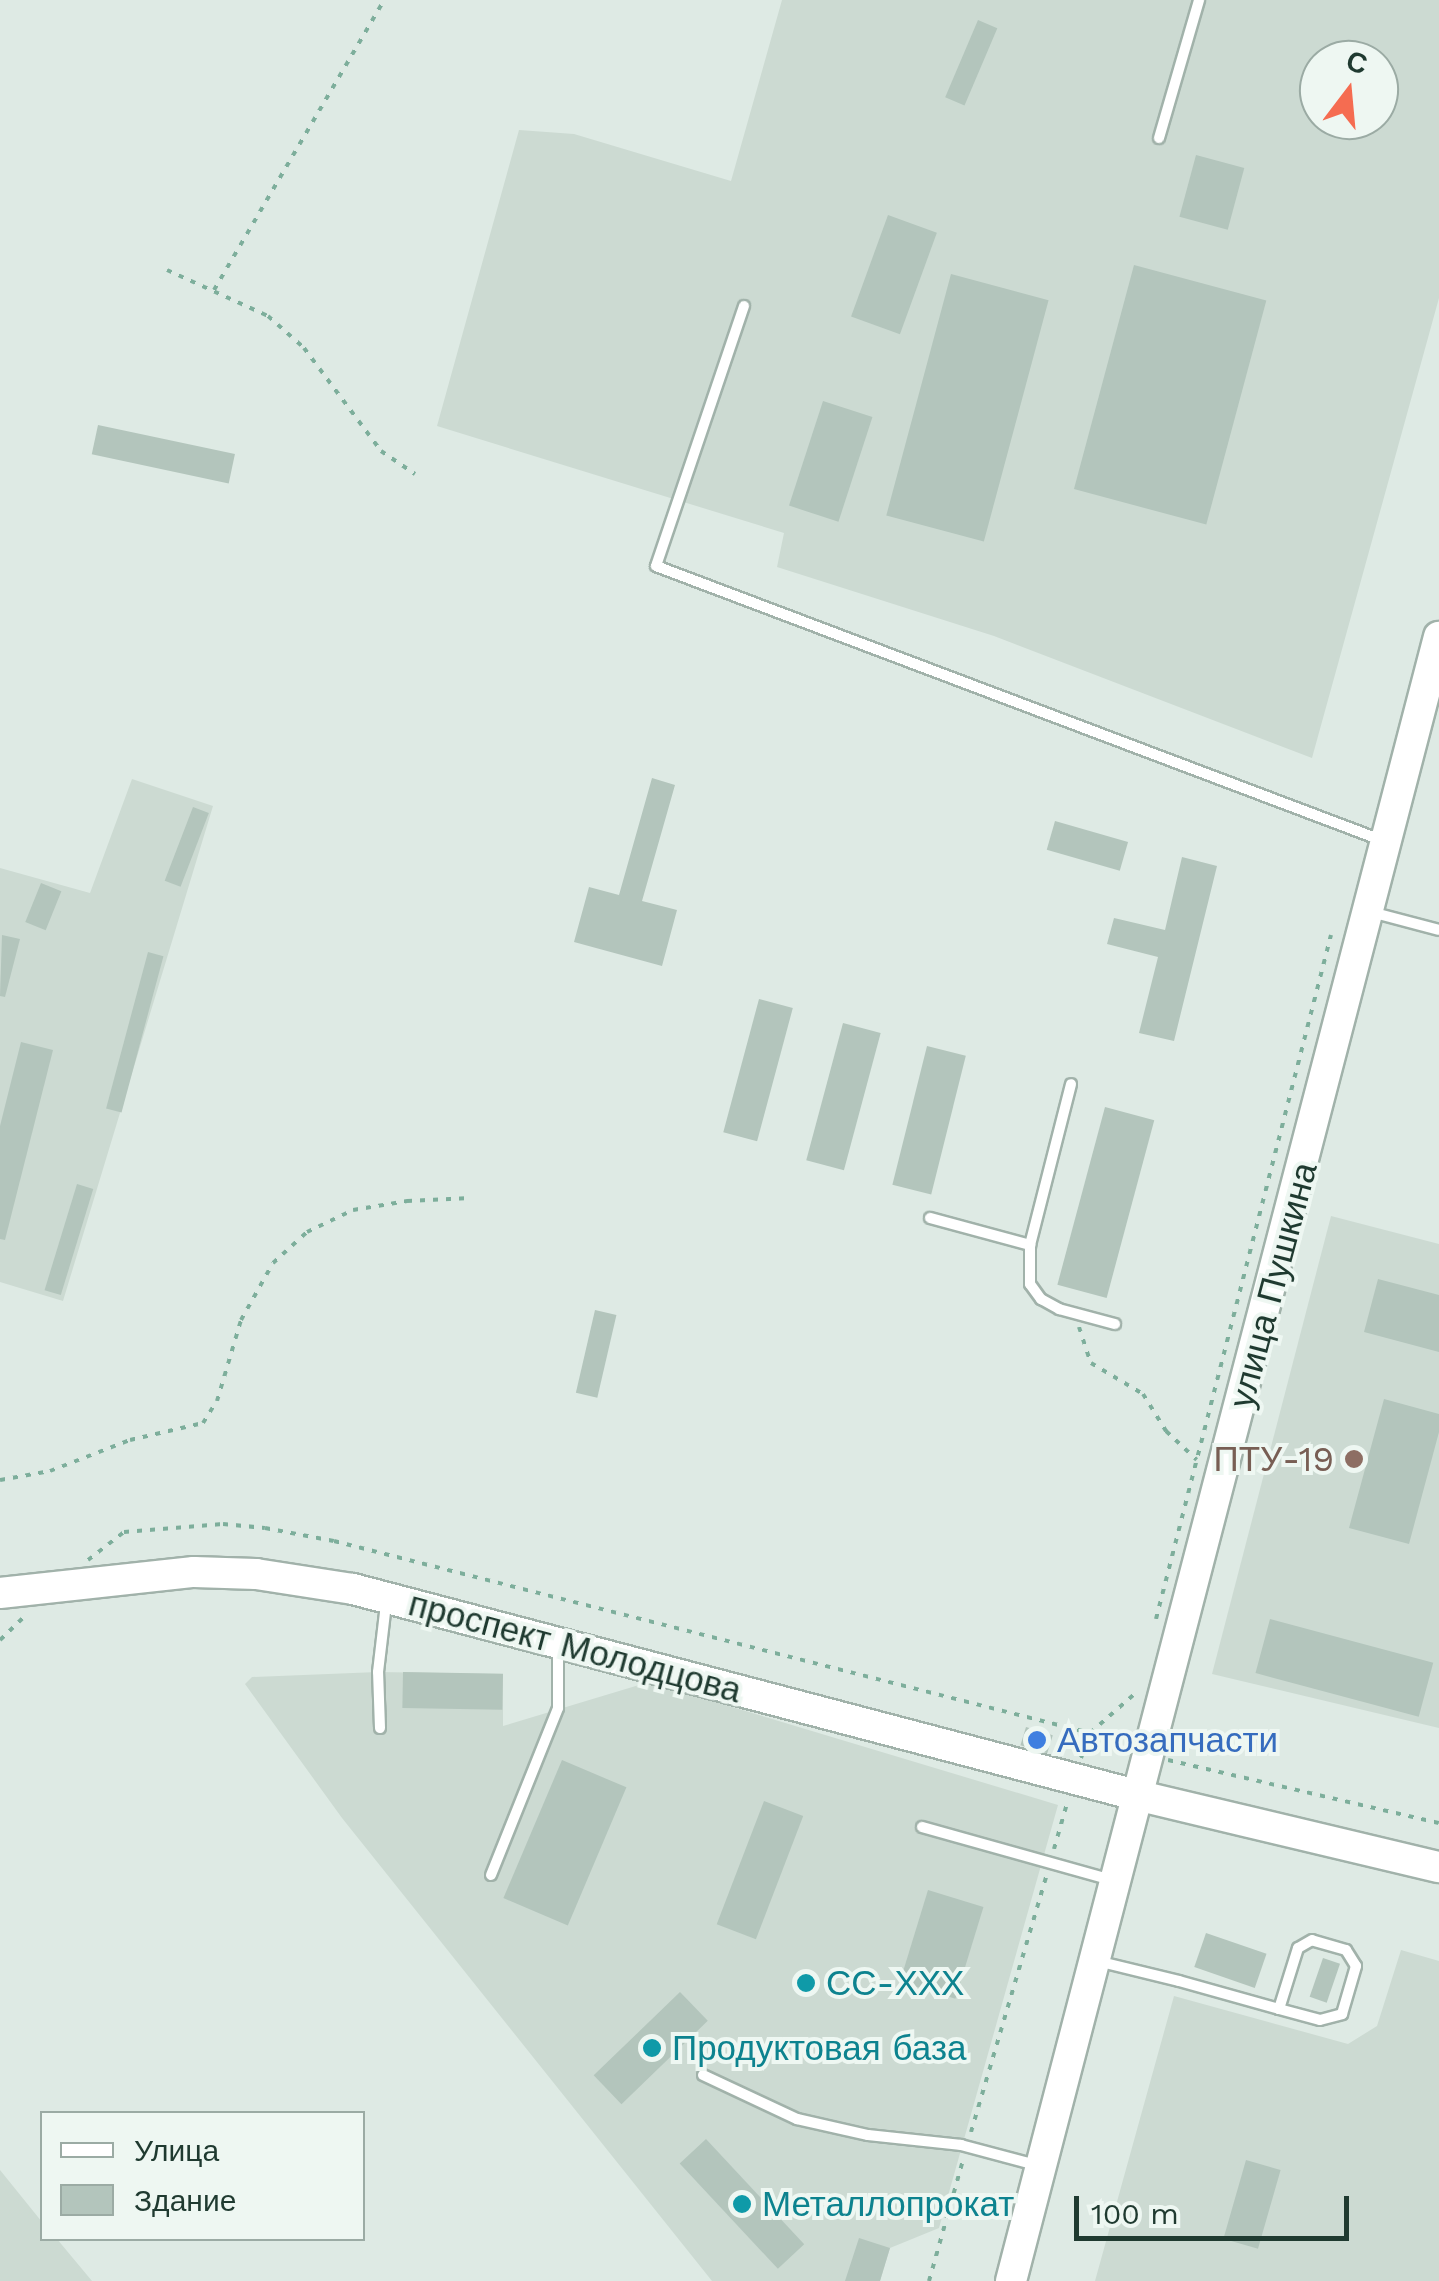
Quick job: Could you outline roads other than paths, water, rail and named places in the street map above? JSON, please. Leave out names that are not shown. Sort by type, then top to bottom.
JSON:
[{"type":"main road","name":"улица Пушкина","points":[[1011,2281],[1439,637]]},
{"type":"main road","name":"проспект Молодцова","points":[[0,1594],[224,1572],[288,1578],[387,1598],[1140,1796],[1439,1867]]},
{"type":"lane","points":[[1159,138],[1198,0]]},
{"type":"lane","points":[[744,306],[656,566],[1387,842]]},
{"type":"lane","points":[[1370,912],[1439,930]]},
{"type":"lane","points":[[1071,1084],[1030,1245],[1030,1284],[1041,1299],[1114,1324]]},
{"type":"lane","points":[[930,1218],[1030,1245]]},
{"type":"lane","points":[[380,1728],[378,1672],[387,1598]]},
{"type":"lane","points":[[491,1876],[558,1708],[558,1642]]},
{"type":"lane","points":[[922,1828],[1118,1881]]},
{"type":"lane","points":[[1096,1961],[1320,2020],[1342,2014],[1356,1966],[1346,1950],[1312,1940],[1298,1948],[1279,2009]]},
{"type":"lane","points":[[703,2074],[798,2119],[868,2135],[967,2147],[1042,2166]]},
{"type":"place","name":"ПТУ-19","points":[[1354,1459]]},
{"type":"place","name":"Автозапчасти","points":[[1037,1740]]},
{"type":"place","name":"СС-ХХХ","points":[[806,1983]]},
{"type":"place","name":"Продуктовая база","points":[[652,2048]]},
{"type":"place","name":"Металлопрокат","points":[[742,2204]]}]
